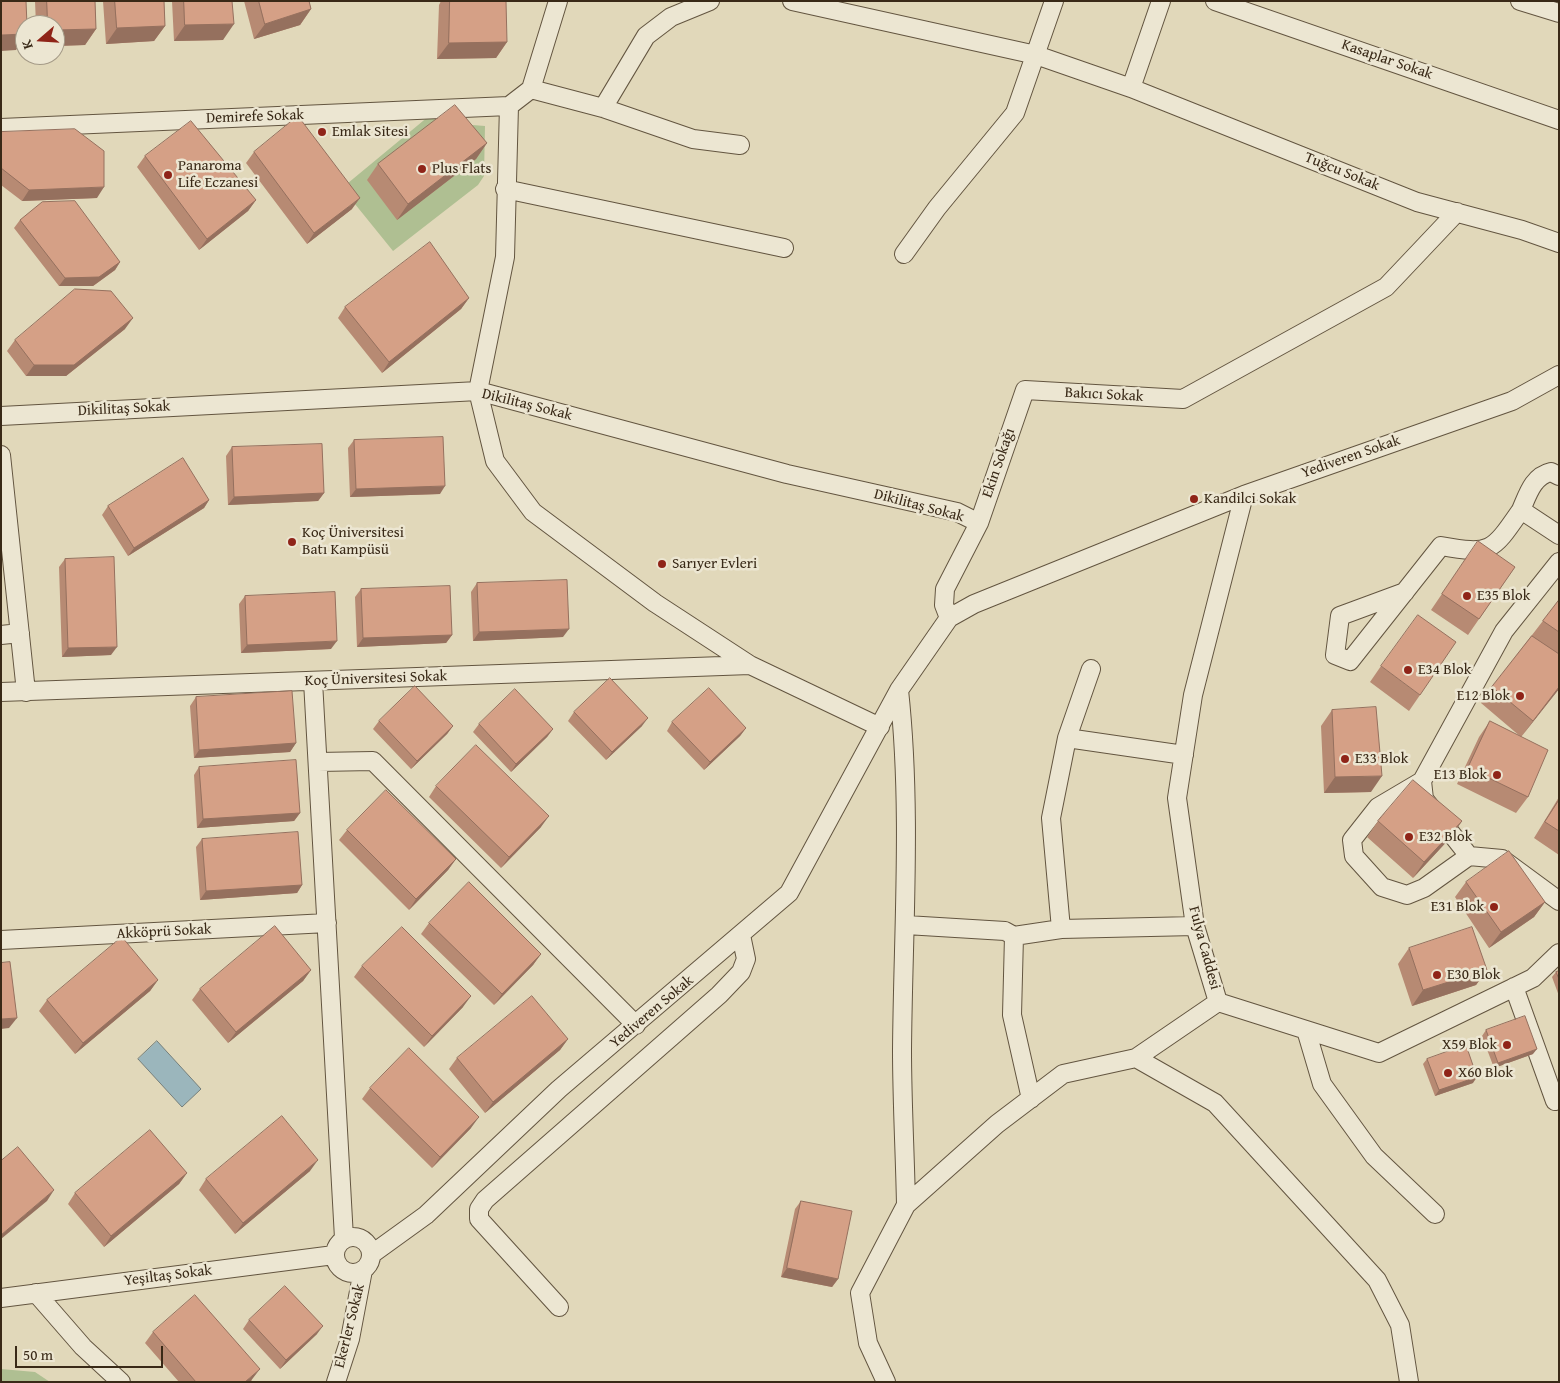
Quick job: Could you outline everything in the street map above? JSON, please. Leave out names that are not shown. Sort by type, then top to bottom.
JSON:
[{"type":"street","points":[[558,1],[530,89],[509,106],[505,189],[505,257],[478,391],[495,461],[533,512],[655,603],[750,665],[880,727]]},
{"type":"street","points":[[603,108],[646,36],[671,17],[710,1]]},
{"type":"street","name":"Tuğcu Sokak","points":[[792,1],[1036,55],[1131,88],[1417,202],[1522,230],[1559,243]]},
{"type":"street","points":[[904,254],[938,208],[1016,113],[1054,1]]},
{"type":"street","points":[[1131,88],[1161,1]]},
{"type":"street","name":"Kasaplar Sokak","points":[[1215,1],[1559,120]]},
{"type":"street","points":[[1520,1],[1559,14]]},
{"type":"street","points":[[530,89],[603,108],[694,139],[740,145]]},
{"type":"street","name":"Demirefe Sokak","points":[[1,128],[509,106]]},
{"type":"street","points":[[505,189],[784,248]]},
{"type":"street","name":"Bakıcı Sokak","points":[[1024,390],[1183,399],[1386,287],[1457,212]]},
{"type":"street","name":"Yediveren Sokak","points":[[372,1254],[426,1216],[559,1089],[789,893],[899,690],[949,618],[974,604],[1244,495],[1512,401],[1559,375]]},
{"type":"street","name":"Ekin Sokağı","points":[[949,618],[944,605],[945,589],[978,523],[1024,390]]},
{"type":"street","name":"Dikilitaş Sokak","points":[[1,416],[478,391],[787,474],[957,512],[978,523]]},
{"type":"street","points":[[1,454],[26,692]]},
{"type":"street","points":[[1405,592],[1441,546],[1480,551],[1494,545],[1521,510],[1534,482],[1541,474],[1551,472],[1559,476]]},
{"type":"street","name":"Fulya Caddesi","points":[[1244,495],[1193,695],[1177,798],[1195,926],[1218,1002],[1380,1053],[1533,978],[1559,953]]},
{"type":"street","points":[[1521,510],[1559,535]]},
{"type":"street","points":[[1559,562],[1504,631],[1422,781],[1378,806],[1352,840],[1354,856],[1382,887],[1407,895],[1424,888],[1469,856],[1502,859],[1559,901]]},
{"type":"street","points":[[1,635],[20,633]]},
{"type":"street","name":"Koç Üniversitesi Sokak","points":[[1,692],[750,665]]},
{"type":"street","points":[[1061,929],[1051,818],[1067,738],[1091,669]]},
{"type":"street","points":[[313,681],[344,1238]]},
{"type":"street","points":[[899,690],[905,745],[906,925],[902,1050],[906,1205]]},
{"type":"street","points":[[1067,738],[1184,755]]},
{"type":"street","points":[[318,762],[373,761],[636,1025]]},
{"type":"street","points":[[1422,781],[1424,799],[1469,856]]},
{"type":"street","name":"Akköprü Sokak","points":[[1,940],[326,924]]},
{"type":"street","points":[[906,925],[1005,931],[1014,936],[1061,929],[1195,926]]},
{"type":"street","points":[[559,1308],[479,1219],[479,1209],[485,1200],[719,995],[741,972],[746,959],[741,935]]},
{"type":"street","points":[[1014,936],[1012,1015],[1030,1099]]},
{"type":"street","points":[[1514,987],[1555,1101]]},
{"type":"street","points":[[886,1382],[868,1343],[860,1293],[906,1205],[997,1124],[1063,1074],[1136,1058],[1218,1002]]},
{"type":"street","points":[[1306,1030],[1322,1084],[1374,1156],[1436,1214]]},
{"type":"street","points":[[1136,1058],[1215,1103],[1377,1280],[1400,1325],[1409,1382]]},
{"type":"street","points":[[351,1236],[360,1237],[369,1245],[372,1254],[364,1270],[354,1273],[346,1272],[337,1265],[334,1256],[337,1245],[344,1238],[351,1236]]},
{"type":"street","name":"Yeşiltaş Sokak","points":[[1,1298],[334,1256]]},
{"type":"street","name":"Ekerler Sokak","points":[[336,1382],[350,1339],[364,1270]]},
{"type":"street","points":[[36,1293],[83,1347],[120,1382]]},
{"type":"green space","points":[[429,116],[460,118],[460,124],[485,126],[484,176],[478,185],[393,251],[342,188]]},
{"type":"green space","points":[[1,1369],[35,1372],[50,1382],[1,1382]]},
{"type":"water","points":[[157,1041],[201,1089],[182,1107],[138,1059]]},
{"type":"building","points":[[1,1],[26,1],[27,15],[15,15],[15,34],[1,35]]},
{"type":"building","points":[[47,1],[95,1],[96,29],[65,30],[65,15],[48,15]]},
{"type":"building","points":[[115,1],[164,1],[165,26],[117,28]]},
{"type":"building","points":[[184,1],[232,1],[234,24],[185,25]]},
{"type":"building","points":[[259,1],[309,1],[311,9],[265,24]]},
{"type":"building","points":[[450,1],[506,1],[507,42],[449,43]]},
{"type":"building","name":"Plus Flats","points":[[455,105],[487,143],[408,204],[378,164]]},
{"type":"building","points":[[298,116],[360,198],[314,233],[254,152]]},
{"type":"building","points":[[191,121],[256,200],[207,239],[145,156]]},
{"type":"building","points":[[75,129],[104,151],[104,187],[29,190],[1,168],[1,132]]},
{"type":"building","points":[[75,201],[120,262],[99,277],[65,278],[20,220],[42,202]]},
{"type":"building","points":[[430,242],[469,298],[389,362],[345,307]]},
{"type":"building","points":[[75,289],[111,291],[133,318],[74,365],[34,365],[15,340]]},
{"type":"building","points":[[443,437],[445,486],[356,489],[354,440]]},
{"type":"building","points":[[322,444],[324,493],[234,497],[232,447]]},
{"type":"building","points":[[183,458],[209,500],[134,548],[108,506]]},
{"type":"building","name":"E35 Blok","points":[[1478,541],[1515,567],[1479,619],[1442,594]]},
{"type":"building","points":[[114,557],[117,647],[68,648],[65,559]]},
{"type":"building","points":[[567,580],[569,629],[479,632],[477,583]]},
{"type":"building","points":[[450,586],[452,635],[363,638],[361,589]]},
{"type":"building","points":[[335,592],[337,641],[247,645],[245,596]]},
{"type":"building","points":[[1559,600],[1559,632],[1543,621]]},
{"type":"building","name":"E34 Blok","points":[[1418,615],[1456,642],[1420,695],[1381,666]]},
{"type":"building","name":"E12 Blok","points":[[1532,636],[1559,654],[1559,687],[1533,721],[1492,687]]},
{"type":"building","points":[[610,678],[648,718],[612,752],[574,712]]},
{"type":"building","points":[[415,686],[453,726],[417,761],[379,721]]},
{"type":"building","points":[[709,688],[746,728],[710,762],[672,722]]},
{"type":"building","points":[[515,689],[553,729],[516,764],[479,724]]},
{"type":"building","points":[[292,691],[296,743],[199,750],[196,697]]},
{"type":"building","points":[[1376,707],[1382,776],[1335,777],[1332,710]]},
{"type":"building","points":[[1490,721],[1548,750],[1528,797],[1468,768]]},
{"type":"building","points":[[476,745],[549,816],[509,857],[436,786]]},
{"type":"building","points":[[296,760],[300,813],[203,819],[199,767]]},
{"type":"building","name":"E32 Blok","points":[[1413,780],[1462,821],[1424,862],[1378,821]]},
{"type":"building","points":[[386,790],[456,859],[416,899],[347,830]]},
{"type":"building","points":[[1559,800],[1559,831],[1545,822]]},
{"type":"building","points":[[298,832],[302,885],[206,891],[202,839]]},
{"type":"building","points":[[1509,851],[1545,902],[1501,932],[1466,882]]},
{"type":"building","points":[[469,882],[541,954],[502,994],[429,923]]},
{"type":"building","points":[[275,926],[311,970],[236,1032],[200,989]]},
{"type":"building","points":[[402,927],[471,996],[432,1036],[362,966]]},
{"type":"building","points":[[1472,927],[1487,970],[1423,990],[1409,948]]},
{"type":"building","points":[[122,937],[158,980],[83,1043],[47,1000]]},
{"type":"building","points":[[10,962],[17,1018],[1,1019],[1,963]]},
{"type":"building","points":[[532,996],[568,1039],[493,1102],[457,1058]]},
{"type":"building","name":"X59 Blok","points":[[1525,1016],[1537,1049],[1498,1063],[1486,1030]]},
{"type":"building","name":"X60 Blok","points":[[1466,1045],[1477,1077],[1439,1090],[1427,1059]]},
{"type":"building","points":[[409,1048],[479,1117],[440,1157],[370,1088]]},
{"type":"building","points":[[282,1116],[318,1160],[243,1223],[206,1179]]},
{"type":"building","points":[[150,1130],[187,1173],[111,1236],[75,1193]]},
{"type":"building","points":[[18,1147],[54,1190],[1,1235],[1,1161]]},
{"type":"building","points":[[801,1201],[852,1211],[838,1279],[787,1268]]},
{"type":"building","points":[[285,1286],[323,1326],[286,1360],[249,1320]]},
{"type":"building","points":[[195,1295],[260,1369],[245,1382],[196,1382],[153,1332]]},
{"type":"place","name":"Emlak Sitesi","points":[[322,132]]},
{"type":"place","name":"Plus Flats","points":[[422,169]]},
{"type":"place","name":"Panaroma Life Eczanesi","points":[[168,175]]},
{"type":"place","name":"Kandilci Sokak","points":[[1194,499]]},
{"type":"place","name":"Koç Üniversitesi Batı Kampüsü","points":[[292,542]]},
{"type":"place","name":"Sarıyer Evleri","points":[[662,564]]},
{"type":"place","name":"E35 Blok","points":[[1467,596]]},
{"type":"place","name":"E34 Blok","points":[[1408,670]]},
{"type":"place","name":"E12 Blok","points":[[1520,696]]},
{"type":"place","name":"E33 Blok","points":[[1345,759]]},
{"type":"place","name":"E13 Blok","points":[[1497,775]]},
{"type":"place","name":"E32 Blok","points":[[1409,837]]},
{"type":"place","name":"E31 Blok","points":[[1494,907]]},
{"type":"place","name":"E30 Blok","points":[[1437,975]]},
{"type":"place","name":"X59 Blok","points":[[1507,1045]]},
{"type":"place","name":"X60 Blok","points":[[1448,1073]]}]
